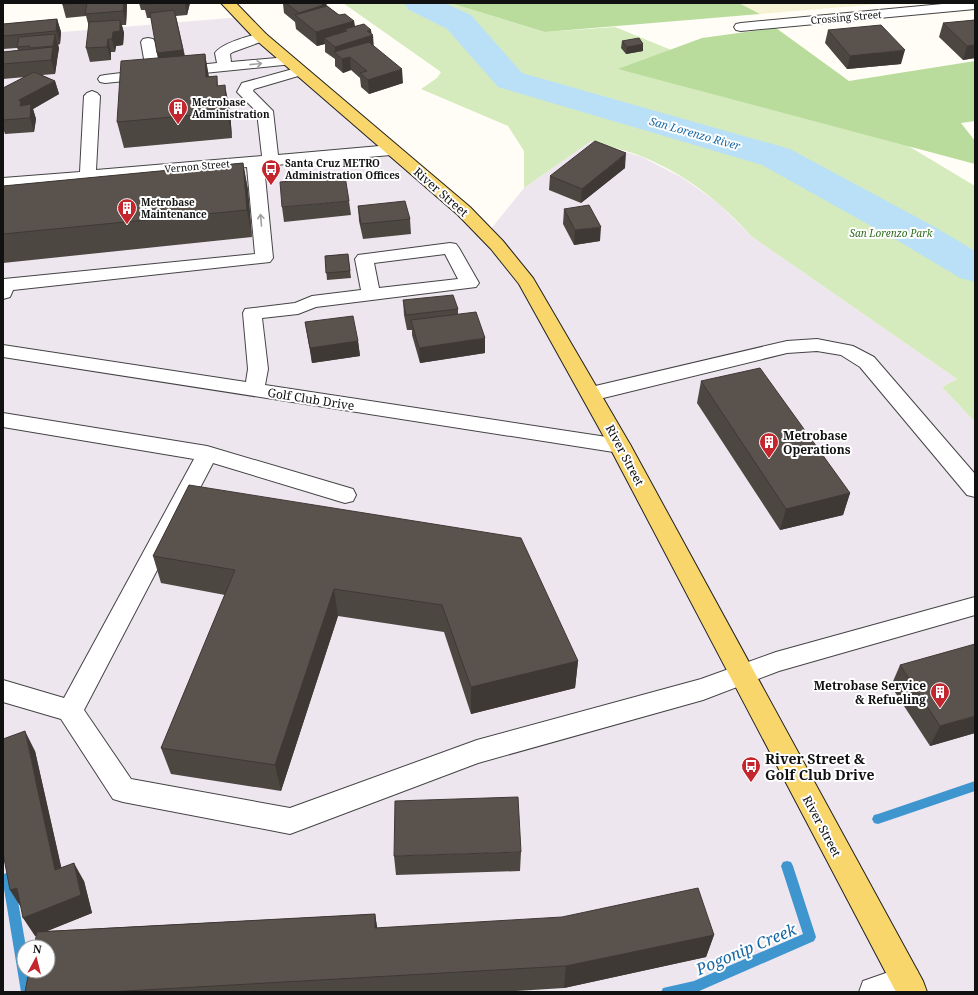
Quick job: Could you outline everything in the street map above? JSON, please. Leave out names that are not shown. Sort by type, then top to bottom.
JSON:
[{"type":"main road","name":"River Street","points":[[228,3],[261,37],[288,61],[464,211],[497,245],[527,282],[620,446],[909,987]]},
{"type":"street","name":"Crossing Street","points":[[741,27],[975,5]]},
{"type":"street","points":[[225,67],[222,53],[228,49],[261,37]]},
{"type":"street","points":[[148,42],[154,75]]},
{"type":"street","points":[[105,79],[288,61]]},
{"type":"street","points":[[3,293],[4,285],[264,258],[263,160],[265,111],[245,92],[248,86],[300,71]]},
{"type":"street","points":[[88,175],[92,96]]},
{"type":"street","name":"Vernon Street","points":[[3,183],[391,150]]},
{"type":"street","points":[[254,390],[258,369],[252,314],[298,308],[312,302],[470,283],[450,248],[364,259],[371,294]]},
{"type":"street","points":[[591,394],[787,347],[816,345],[846,350],[867,362],[975,489]]},
{"type":"street","name":"Golf Club Drive","points":[[3,351],[620,446]]},
{"type":"street","points":[[3,420],[207,454],[345,496]]},
{"type":"street","points":[[70,711],[207,454]]},
{"type":"street","points":[[3,691],[70,711],[123,790],[290,821],[477,752],[703,689],[776,662],[975,606]]},
{"type":"street","points":[[874,992],[909,987]]},
{"type":"shaded area","points":[[739,3],[892,3],[760,14]]},
{"type":"shaded area","points":[[241,17],[490,230],[524,188],[591,141],[642,157],[683,178],[718,203],[751,236],[957,379],[942,387],[975,422],[975,992],[3,992],[3,37]]},
{"type":"green space","name":"San Lorenzo Park","points":[[343,3],[450,3],[545,32],[615,27],[686,56],[870,123],[975,186],[975,422],[942,387],[957,379],[751,236],[702,190],[658,164],[630,152],[591,141],[524,188],[524,151],[508,126],[421,89],[437,78],[441,72]]},
{"type":"green space","points":[[450,3],[739,3],[760,14],[545,32]]},
{"type":"green space","points":[[776,28],[849,81],[975,61],[975,121],[961,123],[975,141],[975,164],[618,69],[702,38]]},
{"type":"building","points":[[87,3],[124,3],[123,11],[85,14]]},
{"type":"building","points":[[286,3],[320,3],[324,5],[299,13]]},
{"type":"building","points":[[327,6],[339,15],[345,14],[354,21],[316,32],[295,15]]},
{"type":"building","points":[[174,10],[183,50],[157,53],[150,13]]},
{"type":"building","points":[[57,19],[56,31],[3,36],[3,24]]},
{"type":"building","points":[[120,20],[120,31],[113,32],[112,39],[108,39],[107,47],[86,48],[89,22]]},
{"type":"building","points":[[975,20],[975,45],[967,46],[943,23]]},
{"type":"building","points":[[364,24],[371,30],[367,31],[373,35],[335,47],[324,38],[347,31],[345,29]]},
{"type":"building","points":[[881,25],[905,50],[850,56],[828,30]]},
{"type":"building","points":[[55,34],[53,46],[30,48],[30,46],[17,47],[19,37]]},
{"type":"building","points":[[639,38],[643,44],[627,47],[622,41]]},
{"type":"building","points":[[369,42],[402,69],[368,80],[360,73],[367,71],[350,57],[342,59],[334,52]]},
{"type":"building","points":[[53,47],[51,60],[3,64],[3,52]]},
{"type":"building","points":[[205,54],[206,77],[217,76],[217,86],[225,85],[227,112],[117,122],[121,61]]},
{"type":"building","points":[[34,72],[55,81],[19,100],[21,102],[20,106],[31,104],[30,118],[3,120],[3,88]]},
{"type":"building","points":[[595,141],[626,153],[582,189],[550,176]]},
{"type":"building","points":[[243,163],[247,210],[3,234],[3,186]]},
{"type":"building","points":[[345,176],[349,201],[282,207],[280,182]]},
{"type":"building","points":[[405,201],[410,219],[361,224],[358,206]]},
{"type":"building","points":[[589,205],[601,227],[575,230],[564,209]]},
{"type":"building","points":[[348,254],[350,271],[326,273],[325,256]]},
{"type":"building","points":[[453,295],[458,309],[406,315],[403,300]]},
{"type":"building","points":[[476,312],[485,338],[419,348],[411,320]]},
{"type":"building","points":[[353,316],[358,341],[310,348],[305,322]]},
{"type":"building","name":"Metrobase Operations","points":[[760,368],[850,493],[786,509],[701,381]]},
{"type":"building","points":[[189,485],[521,538],[578,661],[471,687],[442,605],[334,589],[275,765],[161,748],[235,570],[153,556]]},
{"type":"building","points":[[975,644],[975,716],[940,726],[900,665]]},
{"type":"building","points":[[25,731],[55,870],[74,863],[81,895],[23,918],[17,888],[10,890],[3,853],[3,739]]},
{"type":"building","points":[[518,797],[521,852],[394,856],[395,801]]},
{"type":"building","points":[[698,888],[714,935],[566,966],[109,992],[25,992],[27,979],[56,979],[56,939],[36,939],[37,932],[375,914],[375,928],[562,917]]},
{"type":"waterway","name":"San Lorenzo River","points":[[420,3],[459,22],[510,80],[776,157],[920,236],[975,269]]},
{"type":"waterway","name":"Pogonip Creek","points":[[878,819],[975,786]]},
{"type":"waterway","name":"Pogonip Creek","points":[[667,992],[694,987],[810,937],[787,866]]},
{"type":"waterway","points":[[8,878],[27,992]]},
{"type":"place","name":"Metrobase Administration","points":[[178,125]]},
{"type":"place","name":"Santa Cruz METRO Administration Offices","points":[[271,186]]},
{"type":"place","name":"Metrobase Maintenance","points":[[127,225]]},
{"type":"place","name":"Metrobase Operations","points":[[769,459]]},
{"type":"place","name":"Metrobase Service & Refueling","points":[[940,709]]},
{"type":"place","name":"River Street & Golf Club Drive","points":[[751,783]]}]
